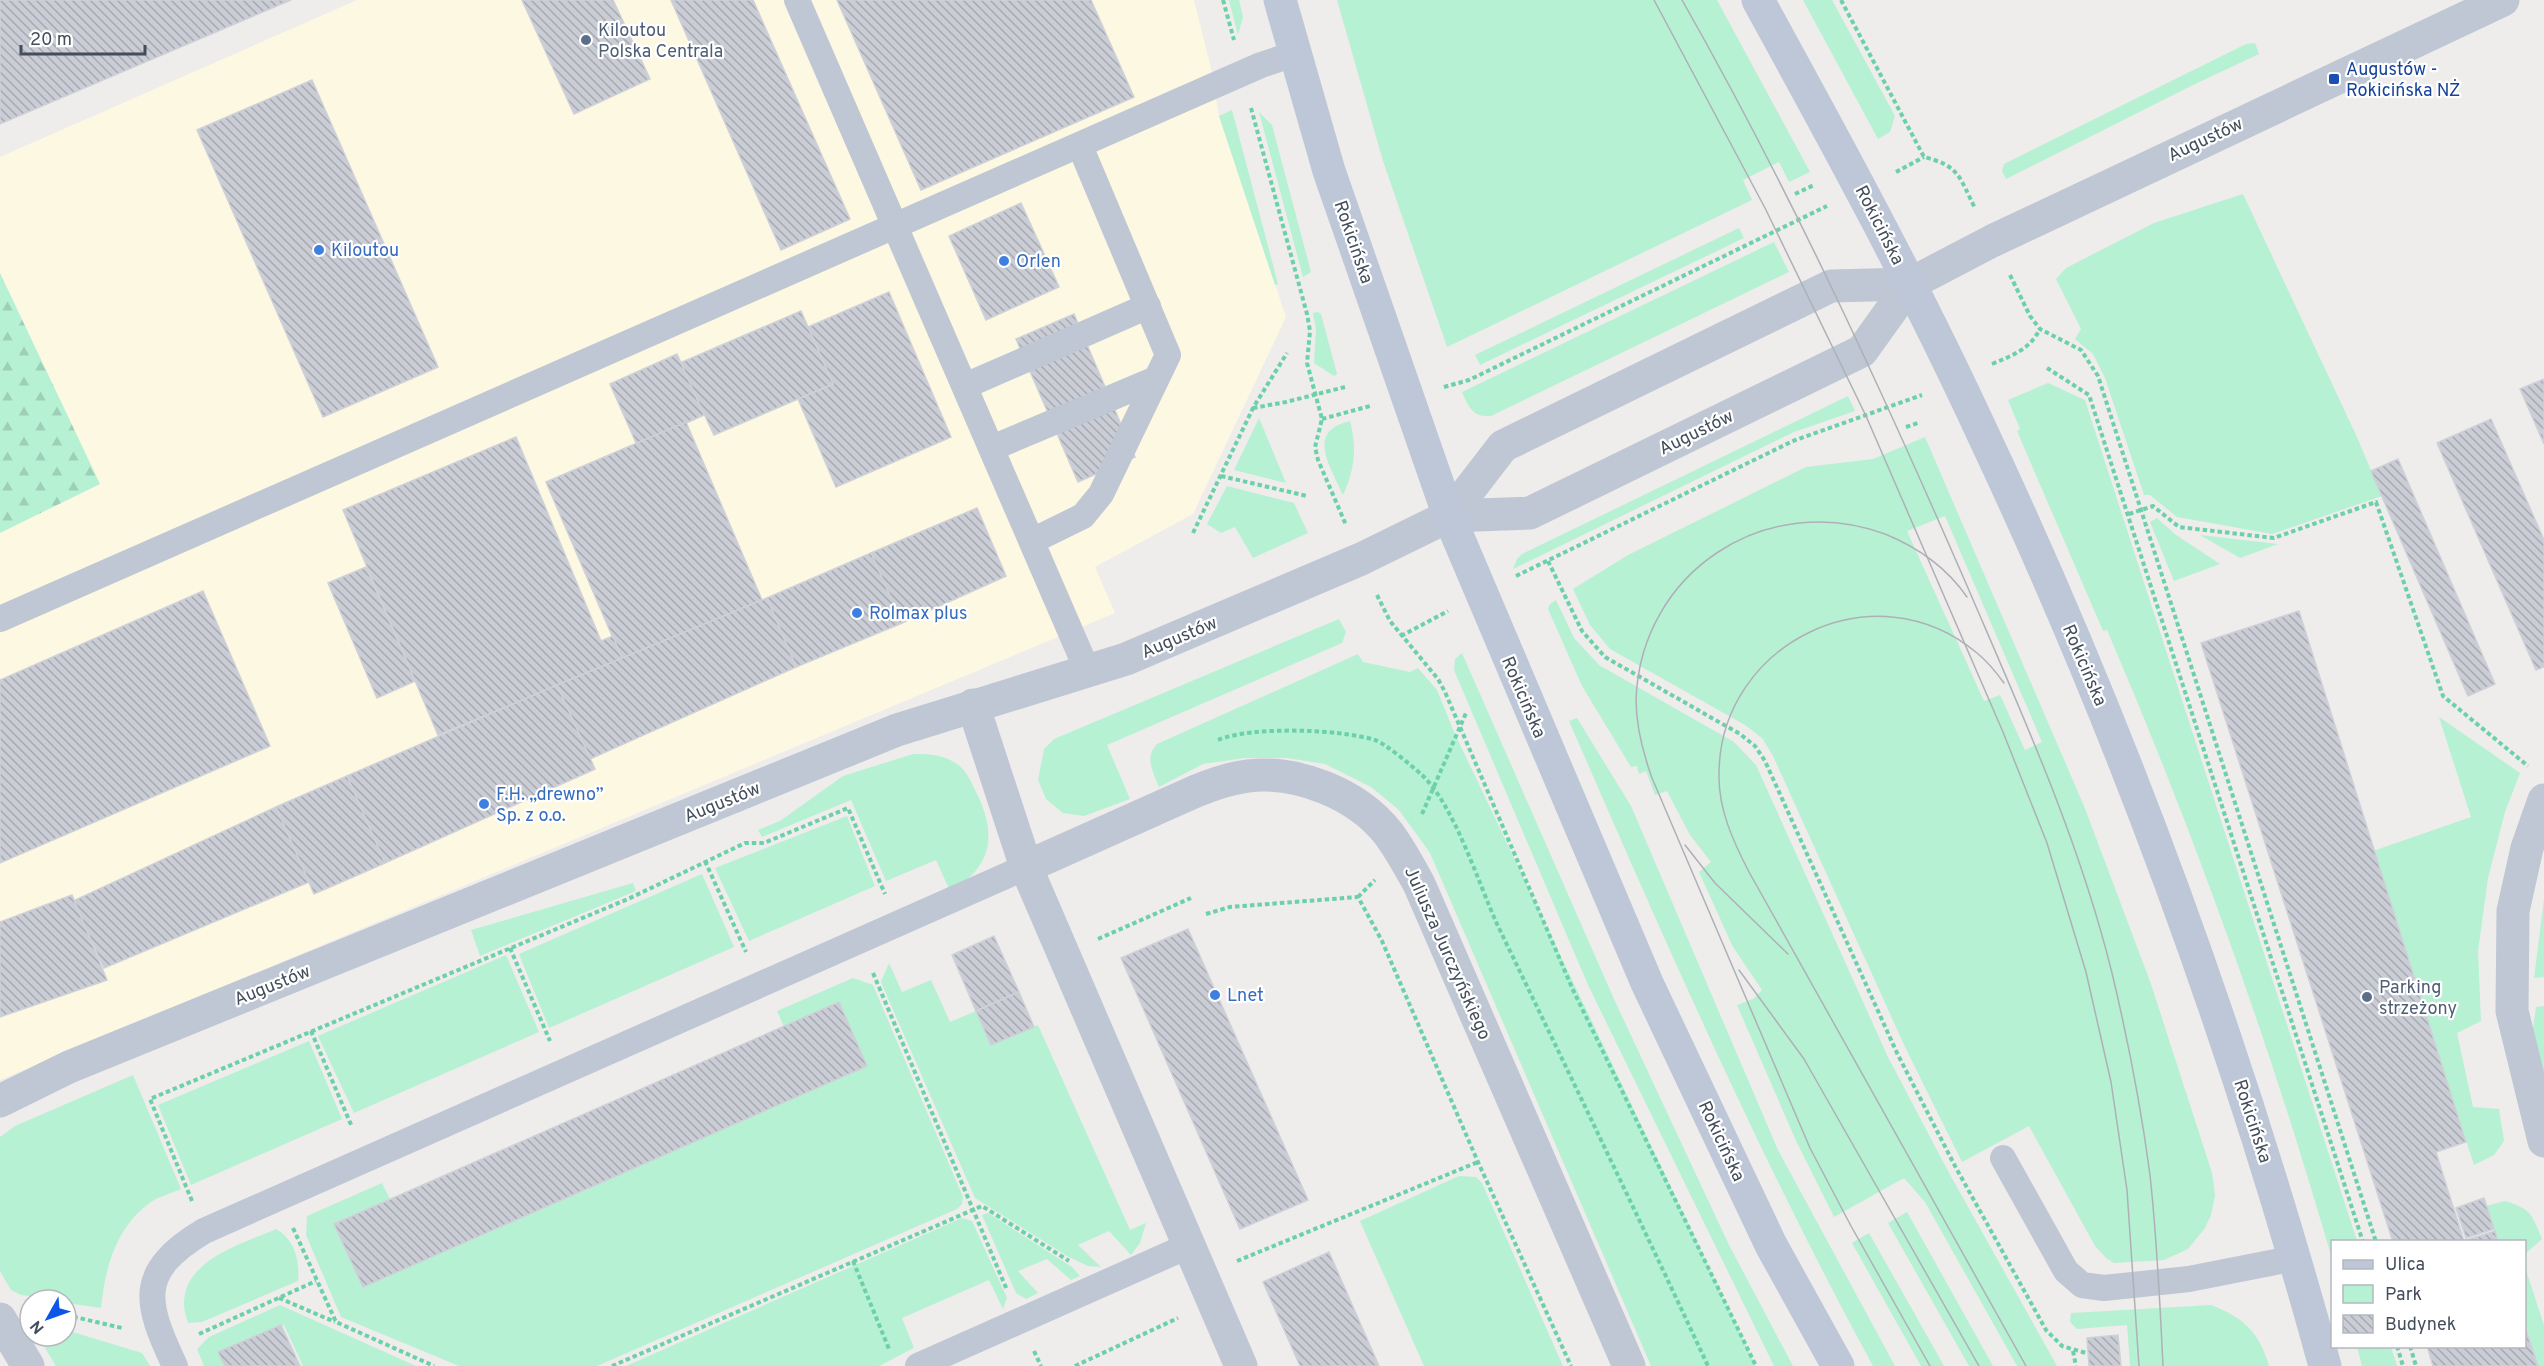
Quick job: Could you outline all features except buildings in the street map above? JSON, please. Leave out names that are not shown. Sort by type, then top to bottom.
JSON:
[{"type":"main road","name":"Rokicińska","points":[[1280,0],[1333,182],[1449,516],[1647,983],[1771,1245],[1838,1366]]},
{"type":"main road","name":"Rokicińska","points":[[1758,0],[1850,166],[1910,284],[1982,431],[2082,658],[2152,832],[2220,1021],[2271,1176],[2325,1366]]},
{"type":"street","name":"Augustów","points":[[1449,516],[1503,446],[1831,286],[1910,284],[2044,215],[2503,0]]},
{"type":"street","name":"Augustów","points":[[0,1101],[69,1067],[897,730],[1126,659],[1361,559],[1449,516],[1530,513],[1862,351],[1910,284]]},
{"type":"street","points":[[973,705],[1026,867],[1241,1366]]},
{"type":"street","name":"Juliusza Jurczyńskiego","points":[[1026,867],[1196,791],[1222,781],[1250,775],[1283,776],[1311,783],[1337,793],[1363,809],[1386,831],[1402,853],[1419,884],[1629,1366]]},
{"type":"street","points":[[2540,786],[2513,911],[2512,1011],[2544,1141]]},
{"type":"street","points":[[0,1319],[28,1366]]},
{"type":"lane","points":[[797,0],[1089,672]]},
{"type":"lane","points":[[0,619],[1242,74],[1294,54]]},
{"type":"lane","points":[[1032,541],[1083,516],[1101,494],[1168,355],[1080,146]]},
{"type":"lane","points":[[965,386],[1148,306]]},
{"type":"lane","points":[[992,448],[1156,379]]},
{"type":"lane","points":[[175,1366],[155,1320],[151,1300],[154,1279],[164,1263],[181,1245],[204,1231],[1026,867]]},
{"type":"lane","points":[[2003,1158],[2066,1271],[2082,1285],[2104,1288],[2189,1279],[2295,1258]]},
{"type":"lane","points":[[918,1366],[1188,1246]]},
{"type":"path","points":[[1223,0],[1307,314],[1310,331],[1307,363],[1322,419],[1315,447],[1318,460],[1339,509]]},
{"type":"path","points":[[1841,0],[1924,157],[1951,166],[1956,171],[1970,199]]},
{"type":"path","points":[[1893,174],[1924,157]]},
{"type":"path","points":[[1795,194],[1820,182]]},
{"type":"path","points":[[1454,385],[1469,380],[1832,204]]},
{"type":"path","points":[[2016,287],[2040,329],[2081,350],[2098,376],[2375,1240]]},
{"type":"path","points":[[1992,365],[2021,352],[2040,329]]},
{"type":"path","points":[[1193,533],[1253,408],[1287,354]]},
{"type":"path","points":[[2047,368],[2089,395],[2362,1240]]},
{"type":"path","points":[[1253,408],[1345,387]]},
{"type":"path","points":[[1509,580],[1793,441],[1908,401]]},
{"type":"path","points":[[1906,427],[1918,423]]},
{"type":"path","points":[[1221,476],[1307,496]]},
{"type":"path","points":[[2129,514],[2153,506],[2179,526],[2274,538],[2376,502],[2444,696],[2540,786]]},
{"type":"path","points":[[1548,561],[1582,631],[1605,657],[1740,734],[1755,746],[1765,761],[1897,1053],[1955,1166],[2039,1320],[2053,1338],[2073,1351],[2086,1353]]},
{"type":"path","points":[[1381,605],[1401,636],[1438,679],[1445,692],[1573,990],[1755,1366]]},
{"type":"path","points":[[204,1231],[150,1099],[628,899],[745,843],[764,843],[848,808],[898,924]]},
{"type":"path","points":[[705,861],[760,984]]},
{"type":"path","points":[[1206,914],[1230,907],[1358,897],[1382,941],[1478,1162],[1571,1366]]},
{"type":"path","points":[[1097,940],[1191,898]]},
{"type":"path","points":[[510,948],[563,1071]]},
{"type":"path","points":[[869,964],[1041,1366]]},
{"type":"path","points":[[311,1031],[366,1159]]},
{"type":"path","points":[[1236,1262],[1478,1162]]},
{"type":"path","points":[[612,1366],[972,1208],[982,1206],[987,1207],[1104,1284]]},
{"type":"path","points":[[293,1227],[336,1322]]},
{"type":"path","points":[[853,1261],[892,1356]]},
{"type":"path","points":[[279,1298],[434,1366]]},
{"type":"path","points":[[1075,1366],[1213,1302]]},
{"type":"path","points":[[2397,1348],[2403,1366]]},
{"type":"path","points":[[2410,1348],[2416,1366]]},
{"type":"path","points":[[2073,1351],[2076,1366]]},
{"type":"shaded area","points":[[357,0],[1194,0],[1210,64],[1219,116],[1286,317],[1193,514],[1095,567],[1115,613],[0,1080],[0,157]]},
{"type":"green space","points":[[1229,0],[1239,0],[1243,17],[1238,35]]},
{"type":"green space","points":[[1337,0],[1717,0],[1810,172],[1789,182],[1779,162],[1743,180],[1752,200],[1447,347],[1383,161]]},
{"type":"green space","points":[[1803,0],[1832,0],[1895,116],[1890,132],[1878,139]]},
{"type":"green space","points":[[2255,43],[2259,54],[2006,179],[2002,171],[2004,164],[2246,44]]},
{"type":"green space","points":[[1232,110],[1278,284],[1275,285],[1219,116]]},
{"type":"green space","points":[[1259,112],[1272,125],[1311,272],[1303,277]]},
{"type":"green space","points":[[2243,194],[2356,435],[2382,496],[2272,534],[2177,517],[2150,495],[2144,495],[2105,378],[2093,354],[2075,339],[2081,329],[2056,279],[2066,268],[2154,223]]},
{"type":"green space","points":[[1739,228],[1744,238],[1480,365],[1475,355]]},
{"type":"green space","points":[[1774,242],[1789,272],[1491,416],[1475,413],[1467,402],[1462,392]]},
{"type":"green space","points":[[0,273],[100,484],[0,533]]},
{"type":"green space","points":[[1313,313],[1321,314],[1337,374],[1334,376],[1314,363],[1316,329]]},
{"type":"green space","points":[[2048,383],[2085,400],[2357,1240],[2331,1240],[2331,1256],[2257,1020],[2201,862],[2107,630],[2103,631],[2017,431],[2020,429],[2008,400]]},
{"type":"green space","points":[[1848,396],[1855,411],[1794,432],[1513,569],[1522,554]]},
{"type":"green space","points":[[1259,418],[1286,483],[1234,470]]},
{"type":"green space","points":[[1350,421],[1354,440],[1354,458],[1343,495],[1328,462],[1325,441],[1328,433],[1336,426]]},
{"type":"green space","points":[[1925,437],[2084,806],[2151,984],[2212,1173],[2215,1195],[2211,1215],[2205,1228],[2188,1249],[2164,1260],[2114,1263],[2106,1258],[2095,1246],[2029,1126],[1962,1162],[1906,1049],[1773,756],[1762,738],[1745,725],[1610,649],[1590,625],[1573,589],[1628,555],[1806,467],[1873,459]],"holes":[[[1945,516],[2042,742],[2025,750],[2000,695],[1984,701],[1907,531]]]},
{"type":"green space","points":[[1227,486],[1294,503],[1308,533],[1253,558],[1235,527],[1221,533],[1207,524]]},
{"type":"green space","points":[[2157,518],[2176,535],[2220,564],[2174,581],[2150,522]]},
{"type":"green space","points":[[2200,535],[2278,544],[2240,558]]},
{"type":"green space","points":[[1556,600],[1574,638],[1599,665],[1734,742],[1756,765],[1888,1057],[1948,1171],[2057,1366],[2017,1366],[1925,1202],[1904,1178],[1834,1217],[1797,1143],[1737,1005],[1753,999],[1762,990],[1733,947],[1699,872],[1711,862],[1690,835],[1667,791],[1655,795],[1646,771],[1639,774],[1637,766],[1631,767],[1582,686],[1548,609],[1550,604]]},
{"type":"green space","points":[[1339,619],[1346,632],[1342,643],[1107,745],[1130,799],[1084,816],[1063,813],[1046,799],[1038,780],[1044,749],[1054,739]]},
{"type":"green space","points":[[1462,653],[1614,999],[1729,1245],[1793,1366],[1774,1366],[1588,985],[1454,670],[1455,659]]},
{"type":"green space","points":[[1358,654],[1363,662],[1410,672],[1418,668],[1437,690],[1455,734],[1756,1366],[1651,1366],[1430,853],[1399,810],[1371,787],[1325,764],[1287,758],[1245,758],[1203,764],[1159,787],[1150,760],[1157,744]]},
{"type":"green space","points":[[2439,717],[2520,773],[2505,812],[2488,878],[2478,951],[2481,1021],[2457,1033],[2473,1107],[2499,1109],[2504,1141],[2494,1155],[2474,1165],[2373,851],[2471,817]]},
{"type":"green space","points":[[1577,718],[1631,806],[1778,1150],[1895,1366],[1873,1366],[1791,1208],[1677,966],[1569,721]]},
{"type":"green space","points":[[913,754],[941,756],[960,766],[972,783],[987,820],[987,847],[983,860],[976,871],[950,891],[936,860],[886,881],[851,800],[762,837],[758,830],[780,821],[843,776]]},
{"type":"green space","points":[[847,816],[875,886],[749,941],[715,868]]},
{"type":"green space","points":[[702,874],[734,947],[549,1028],[519,954]]},
{"type":"green space","points":[[633,883],[636,891],[480,956],[471,930]]},
{"type":"green space","points":[[2544,899],[2544,977],[2534,978]]},
{"type":"green space","points":[[506,955],[539,1032],[354,1113],[318,1036]]},
{"type":"green space","points":[[889,963],[902,992],[931,980],[950,1022],[976,1011],[991,1045],[1038,1025],[1130,1230],[1146,1223],[1140,1243],[1131,1255],[1109,1231],[1078,1245],[1101,1267],[1088,1266],[1067,1256],[975,1198],[881,982]]},
{"type":"green space","points":[[853,978],[873,985],[963,1197],[962,1204],[957,1209],[597,1366],[459,1366],[341,1317],[306,1235],[307,1216],[382,1183],[390,1199],[334,1224],[363,1287],[867,1066],[839,1003],[784,1027],[777,1011]]},
{"type":"green space","points":[[2544,1006],[2544,1084],[2533,1029],[2536,1007]]},
{"type":"green space","points":[[309,1041],[342,1119],[191,1185],[158,1105]]},
{"type":"green space","points":[[133,1075],[181,1189],[151,1202],[127,1226],[119,1238],[109,1265],[101,1308],[78,1305],[78,1288],[18,1288],[18,1294],[11,1290],[0,1271],[0,1137],[15,1126]]},
{"type":"green space","points":[[1459,1176],[1476,1177],[1482,1183],[1563,1366],[1424,1366],[1360,1221]]},
{"type":"green space","points":[[2505,1201],[2521,1207],[2530,1214],[2542,1239],[2526,1253],[2526,1240],[2498,1240],[2486,1206]]},
{"type":"green space","points":[[1907,1212],[1993,1366],[1969,1366],[1888,1223]]},
{"type":"green space","points":[[988,1213],[1072,1267],[1080,1276],[1071,1280],[1047,1259],[1018,1271],[1038,1293],[1026,1299],[1016,1293],[982,1215]]},
{"type":"green space","points":[[962,1218],[972,1221],[1007,1298],[1003,1309],[989,1280],[902,1318],[914,1348],[879,1366],[626,1366]]},
{"type":"green space","points":[[276,1229],[288,1239],[295,1252],[298,1281],[202,1322],[188,1323],[184,1305],[186,1289],[193,1276],[217,1255]]},
{"type":"green space","points":[[1869,1233],[1944,1366],[1921,1366],[1852,1243]]},
{"type":"green space","points":[[2526,1270],[2544,1325],[2544,1366],[2538,1366],[2526,1327]]},
{"type":"green space","points":[[280,1305],[416,1366],[303,1366],[284,1325],[219,1352],[225,1366],[204,1366],[197,1349],[209,1337]]},
{"type":"green space","points":[[2211,1305],[2232,1315],[2249,1328],[2261,1344],[2269,1366],[2130,1366],[2127,1325],[2077,1329],[2070,1322],[2071,1313]]},
{"type":"green space","points":[[78,1334],[142,1353],[150,1366],[56,1366],[45,1348],[78,1348]]},
{"type":"green space","points":[[2357,1348],[2391,1348],[2397,1366],[2362,1366]]},
{"type":"tram line","points":[[1654,0],[1765,208],[1866,416],[2003,732],[2047,843],[2086,972],[2111,1082],[2127,1190],[2139,1366]]},
{"type":"tram line","points":[[1682,0],[1760,144],[1868,364],[2029,730],[2083,874],[2112,973],[2138,1099],[2150,1175],[2163,1366]]},
{"type":"tram line","points":[[1930,1366],[1810,1148],[1652,778],[1641,739],[1636,699],[1643,653],[1660,613],[1686,579],[1718,552],[1756,533],[1797,523],[1841,523],[1885,534],[1931,560],[1959,586],[1967,597]]},
{"type":"tram line","points":[[2004,683],[1977,653],[1937,628],[1894,617],[1851,619],[1810,632],[1774,655],[1745,687],[1726,727],[1719,786],[1728,824],[1749,872],[2026,1366]]},
{"type":"tram line","points":[[1685,845],[1715,883],[1788,954]]},
{"type":"tram line","points":[[1739,970],[1804,1059],[1979,1366]]},
{"type":"place","name":"Kiloutou Polska Centrala","points":[[586,40]]},
{"type":"place","name":"Augustów - Rokicińska NŻ","points":[[2334,79]]},
{"type":"place","name":"Kiloutou","points":[[319,250]]},
{"type":"place","name":"Orlen","points":[[1004,261]]},
{"type":"place","name":"Rolmax plus","points":[[857,613]]},
{"type":"place","name":"F.H. „drewno” Sp. z o.o.","points":[[484,804]]},
{"type":"place","name":"Lnet","points":[[1215,995]]},
{"type":"place","name":"Parking strzeżony","points":[[2367,997]]}]
